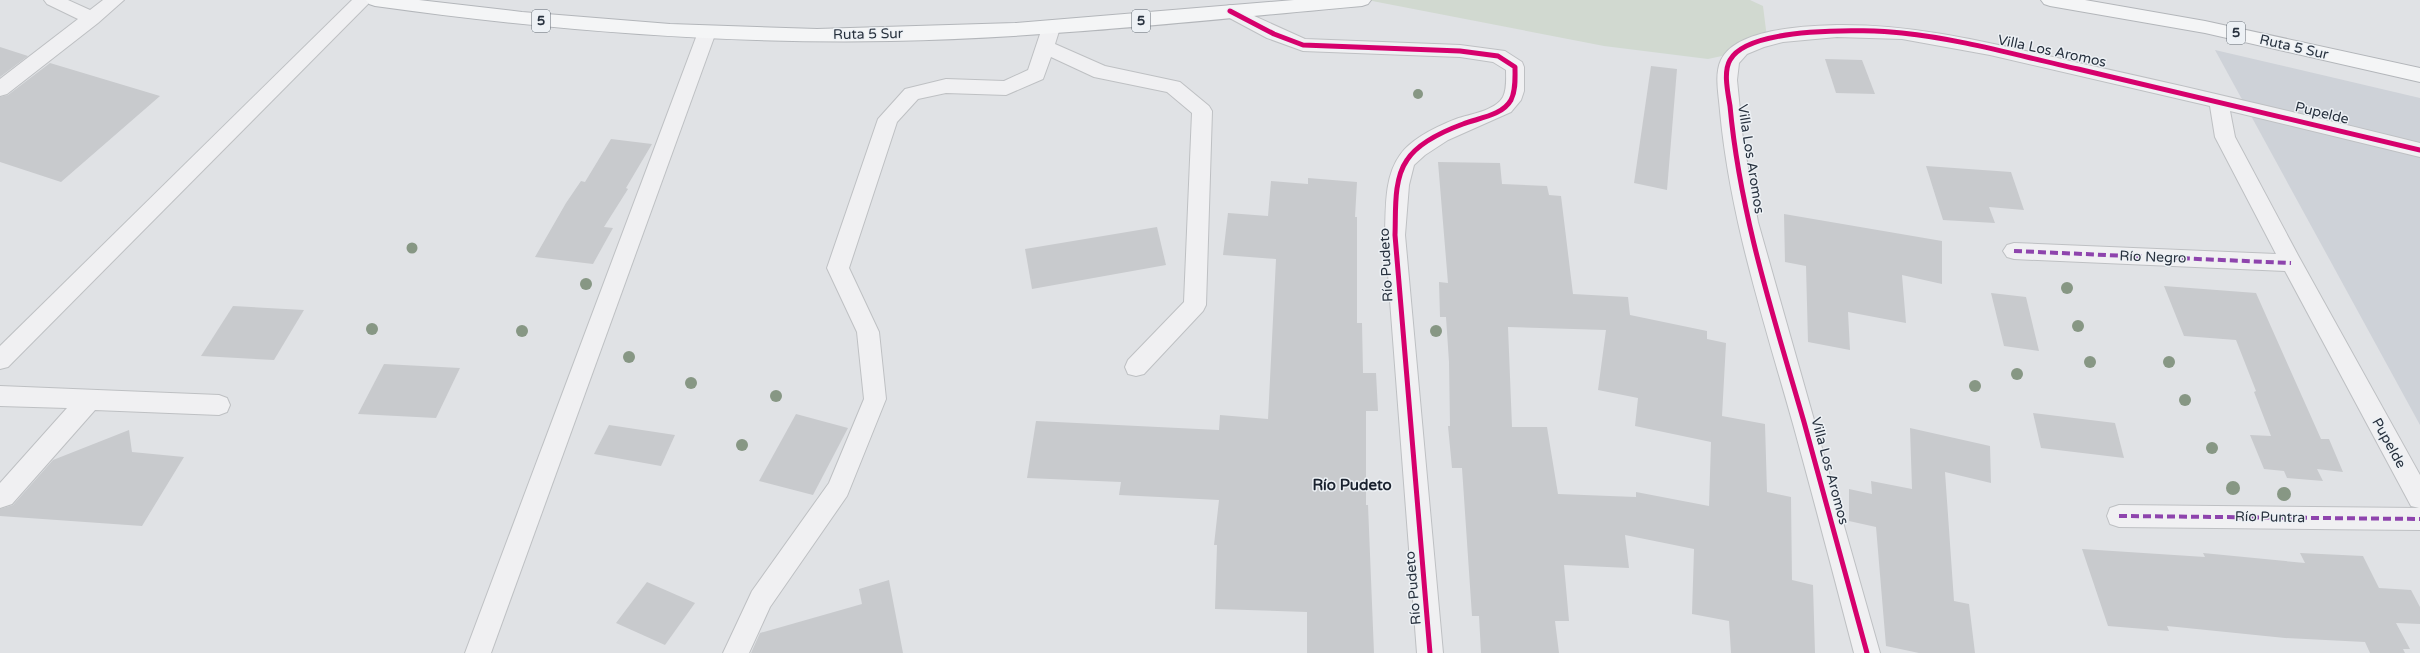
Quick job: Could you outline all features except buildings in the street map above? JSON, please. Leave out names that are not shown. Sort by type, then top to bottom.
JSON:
[{"type":"highway","name":"Ruta 5 Sur","points":[[375,0],[531,20],[707,32],[879,35],[1051,28],[1362,0]]},
{"type":"highway","name":"Ruta 5 Sur","points":[[2050,0],[2206,27],[2420,76]]},
{"type":"street","points":[[53,0],[92,18]]},
{"type":"street","points":[[0,89],[115,0]]},
{"type":"street","points":[[0,360],[363,0]]},
{"type":"street","name":"Río Pudeto","points":[[1230,11],[1274,34],[1303,45],[1460,51],[1498,56],[1515,67],[1515,85],[1510,102],[1494,113],[1462,124],[1431,140],[1407,161],[1399,185],[1395,235],[1430,653]]},
{"type":"street","points":[[736,653],[761,599],[839,489],[875,399],[868,332],[838,268],[888,119],[912,94],[946,86],[1006,88],[1036,74],[1051,28]]},
{"type":"street","name":"Villa Los Aromos","points":[[1867,653],[1750,228],[1730,125],[1727,71],[1731,58],[1744,47],[1779,37],[1815,32],[1862,30],[1904,33],[2001,52],[2219,100]]},
{"type":"street","points":[[478,653],[707,32]]},
{"type":"street","points":[[1044,47],[1101,72],[1173,87],[1202,111],[1195,305],[1136,367]]},
{"type":"street","name":"Pupelde","points":[[2420,150],[2219,100],[2225,137],[2291,263],[2420,498]]},
{"type":"street","name":"Río Negro","points":[[2014,252],[2291,263]]},
{"type":"street","points":[[0,396],[219,405]]},
{"type":"street","points":[[0,497],[4,496],[89,400]]},
{"type":"street","name":"Río Puntra","points":[[2119,516],[2420,519]]},
{"type":"shaded area","points":[[1367,0],[1750,0],[1763,6],[1768,46],[1708,59],[1604,46]]},
{"type":"shaded area","points":[[2215,50],[2420,98],[2420,425]]},
{"type":"marked path","points":[[2014,251],[2291,263]]},
{"type":"marked path","points":[[2119,516],[2420,519]]},
{"type":"cycle path","points":[[1230,11],[1274,34],[1303,45],[1460,51],[1498,56],[1515,67],[1514,91],[1509,103],[1494,114],[1449,130],[1418,150],[1407,160],[1403,167],[1399,185],[1396,207],[1395,235],[1430,653]]},
{"type":"cycle path","points":[[1867,653],[1804,423],[1758,263],[1739,181],[1733,140],[1727,75],[1730,60],[1741,49],[1759,41],[1783,36],[1837,31],[1886,32],[1924,36],[1990,49],[2164,88],[2420,150]]},
{"type":"district","name":"Río Pudeto","points":[[1352,485]]}]
